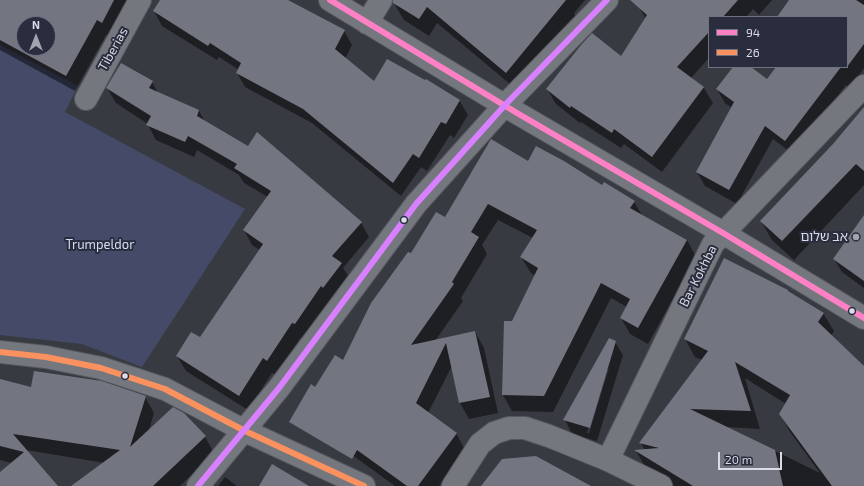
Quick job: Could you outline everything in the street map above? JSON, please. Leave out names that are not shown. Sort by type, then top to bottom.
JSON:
[{"type":"street","name":"Tiberias","points":[[86,99],[140,0]]},
{"type":"street","points":[[330,0],[864,318]]},
{"type":"street","points":[[367,23],[381,0]]},
{"type":"street","points":[[198,486],[279,388],[416,204],[505,105],[607,0]]},
{"type":"street","name":"Bar Kokhba","points":[[608,460],[713,244],[864,86]]},
{"type":"street","points":[[0,352],[46,357],[101,368],[165,389],[243,430],[364,486]]},
{"type":"street","points":[[453,486],[480,444],[494,433],[509,428],[525,428],[549,436],[608,460],[661,486]]},
{"type":"green space","name":"Trumpeldor","points":[[0,45],[16,53],[16,56],[21,56],[78,86],[65,112],[245,209],[142,367],[82,344],[0,335]]},
{"type":"building","points":[[0,0],[114,0],[102,23],[97,20],[66,76],[29,56],[56,56],[56,16],[16,16],[16,49],[0,40]]},
{"type":"building","points":[[160,0],[288,0],[345,30],[335,49],[374,81],[387,59],[425,80],[426,79],[460,100],[446,124],[441,122],[419,158],[413,154],[393,183],[303,109],[236,73],[241,63],[210,43],[208,46],[153,11]]},
{"type":"building","points":[[393,0],[566,0],[506,73],[427,7],[419,19],[393,3]]},
{"type":"building","points":[[630,0],[738,0],[724,16],[708,16],[708,33],[677,67],[704,87],[652,157],[614,129],[612,133],[571,106],[570,108],[546,89],[592,33],[621,56],[647,15]]},
{"type":"building","points":[[789,0],[856,0],[864,5],[864,44],[848,66],[848,16],[778,16]]},
{"type":"building","points":[[121,63],[153,81],[149,88],[199,110],[197,116],[248,146],[257,132],[362,222],[332,256],[342,263],[323,288],[321,286],[295,324],[292,323],[267,361],[263,358],[239,396],[176,356],[191,332],[200,337],[263,244],[243,230],[271,191],[234,168],[237,164],[188,136],[185,142],[146,125],[151,116],[106,88]]},
{"type":"building","points":[[732,68],[752,68],[767,79],[775,68],[840,68],[785,141],[765,126],[729,190],[696,172],[734,102],[716,89]]},
{"type":"building","points":[[864,107],[864,171],[856,164],[782,241],[760,221],[833,144]]},
{"type":"building","points":[[491,139],[528,161],[536,146],[564,161],[602,185],[604,182],[635,201],[630,208],[687,240],[638,328],[620,318],[630,299],[601,283],[544,396],[502,395],[504,321],[512,321],[538,268],[520,257],[537,230],[488,204],[471,232],[479,237],[452,282],[454,284],[411,345],[475,331],[490,397],[459,403],[446,343],[416,403],[457,433],[418,486],[407,486],[357,450],[352,459],[289,422],[311,384],[315,387],[335,355],[343,360],[371,303],[408,252],[411,253],[436,212],[445,217]]},
{"type":"building","name":"אב שלום","points":[[864,215],[864,281],[833,259]]},
{"type":"building","points":[[724,258],[788,290],[824,313],[818,322],[864,366],[864,486],[832,486],[779,414],[790,395],[735,362],[751,411],[690,409],[775,450],[783,486],[693,486],[634,450],[659,448],[639,443],[708,351],[684,339]]},
{"type":"building","points":[[609,338],[616,341],[590,428],[563,420]]},
{"type":"building","points":[[34,371],[102,381],[146,396],[130,447],[173,407],[184,413],[206,436],[153,486],[71,486],[120,450],[13,434],[58,486],[0,486],[0,472],[24,452],[0,446],[0,379],[31,387]]},
{"type":"building","points":[[536,456],[591,486],[481,486],[502,459]]},
{"type":"building","points":[[272,464],[309,486],[259,486]]},
{"type":"transit line","name":"94","points":[[330,0],[517,113],[723,233],[864,318]]},
{"type":"transit line","points":[[198,486],[279,388],[416,204],[505,105],[607,0]]},
{"type":"transit line","name":"26","points":[[0,352],[46,357],[101,368],[165,389],[243,430],[364,486]]},
{"type":"place","name":"אב שלום","points":[[856,237]]}]
